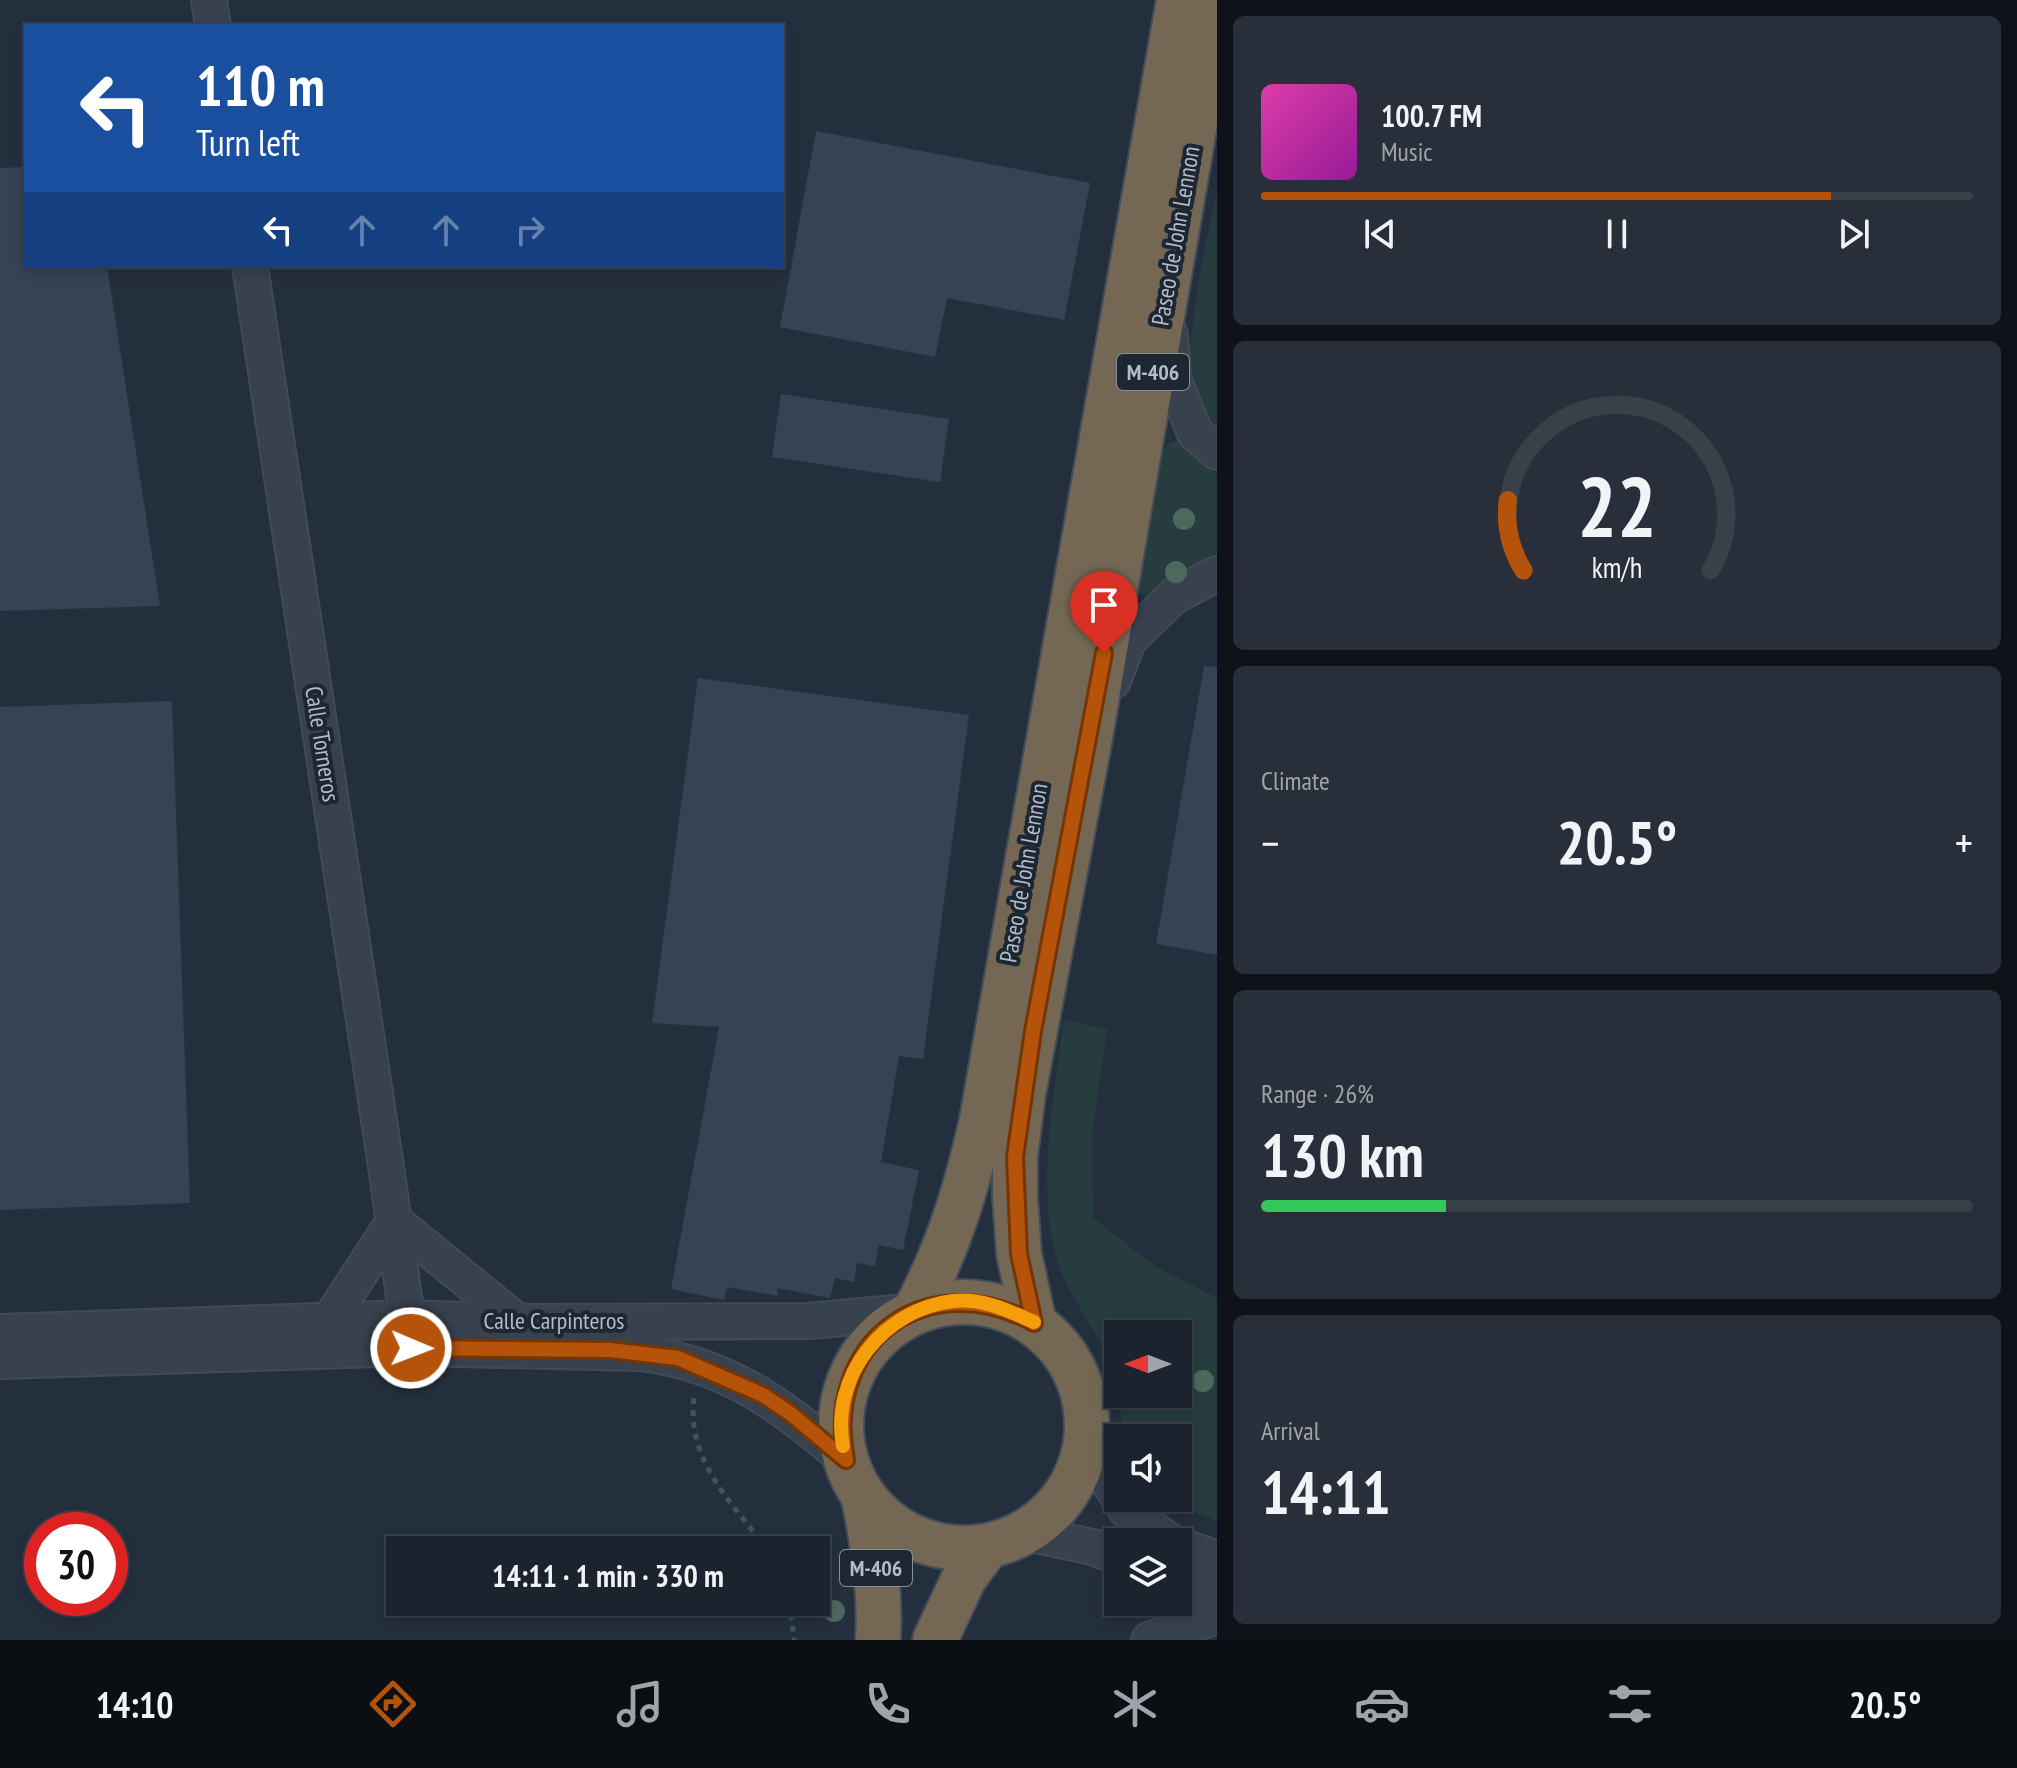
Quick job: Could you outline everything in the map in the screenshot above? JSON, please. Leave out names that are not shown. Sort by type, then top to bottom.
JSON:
[{"type":"highway","name":"Paseo de John Lennon","points":[[915,1311],[941,1263],[956,1223],[982,1120],[1179,0]]},
{"type":"highway","name":"Paseo de John Lennon","points":[[1034,1323],[1019,1254],[1015,1157],[1033,1031],[1089,743],[1216,0]]},
{"type":"highway","name":"M-406","points":[[878,1640],[880,1617],[875,1554],[841,1412],[851,1375],[868,1347],[887,1328],[915,1311],[953,1301],[986,1303],[1010,1310],[1034,1323],[1055,1341],[1072,1364],[1082,1388],[1087,1417],[1086,1444],[1079,1472],[1066,1495],[1048,1516],[1006,1540],[964,1578],[935,1640]]},
{"type":"highway","name":"M-406","points":[[855,1479],[890,1526],[925,1542],[956,1549],[1006,1540]]},
{"type":"street","points":[[209,0],[213,24]]},
{"type":"street","name":"Calle Torneros","points":[[250,268],[409,1333]]},
{"type":"street","points":[[1167,291],[1173,379],[1195,433],[1217,452]]},
{"type":"street","points":[[1089,743],[1128,641],[1174,596],[1217,574]]},
{"type":"street","points":[[329,1321],[394,1221],[518,1322]]},
{"type":"street","name":"Calle Carpinteros","points":[[0,1361],[409,1333],[518,1322],[809,1321],[915,1311]]},
{"type":"street","name":"Calle Carpinteros","points":[[0,1332],[329,1321],[409,1333],[678,1358],[763,1395],[791,1414],[855,1479]]},
{"type":"street","points":[[1087,1417],[1104,1473]]},
{"type":"street","points":[[1129,1512],[1151,1528]]},
{"type":"street","points":[[1006,1540],[1093,1547],[1104,1551]]},
{"type":"street","points":[[1192,1550],[1217,1559]]},
{"type":"street","points":[[1192,1584],[1217,1594]]},
{"type":"street","points":[[1149,1640],[1217,1616]]},
{"type":"path","points":[[696,1386],[693,1408],[695,1433],[705,1465],[729,1503],[756,1536]]},
{"type":"path","points":[[791,1616],[794,1640]]},
{"type":"green space","points":[[1217,189],[1217,430],[1198,407],[1187,366],[1201,267]]},
{"type":"green space","points":[[1180,439],[1217,475],[1217,555],[1188,569],[1149,596],[1138,594],[1135,582],[1161,454],[1169,443]]},
{"type":"green space","points":[[1064,1020],[1107,1029],[1092,1134],[1093,1218],[1155,1266],[1217,1298],[1217,1521],[1192,1510],[1192,1424],[1122,1424],[1120,1408],[1192,1408],[1192,1320],[1104,1320],[1104,1350],[1067,1284],[1052,1242],[1047,1179],[1051,1112]]},
{"type":"building","points":[[816,131],[1090,183],[1064,320],[947,298],[935,357],[780,327]]},
{"type":"building","points":[[24,167],[24,268],[107,268],[160,606],[0,611],[0,168]]},
{"type":"building","points":[[781,394],[949,419],[940,482],[772,457]]},
{"type":"building","points":[[1204,666],[1217,667],[1217,955],[1156,944]]},
{"type":"building","points":[[698,678],[969,715],[923,1059],[899,1056],[881,1162],[919,1170],[903,1250],[879,1245],[875,1266],[857,1263],[854,1282],[835,1278],[830,1298],[777,1288],[778,1296],[727,1287],[724,1300],[671,1289],[719,1027],[652,1023]]},
{"type":"building","points":[[172,701],[190,1203],[0,1210],[0,707]]},
{"type":"slow traffic","points":[[843,1446],[841,1412],[851,1375],[868,1347],[887,1328],[915,1311],[953,1301],[986,1303],[1034,1322]]},
{"type":"route","points":[[411,1348],[610,1350],[678,1358],[733,1379],[763,1395],[846,1460],[841,1437],[841,1412],[851,1375],[868,1347],[887,1328],[915,1311],[953,1301],[986,1303],[1010,1310],[1034,1323],[1019,1254],[1015,1157],[1033,1031],[1068,860],[1104,653]]}]
